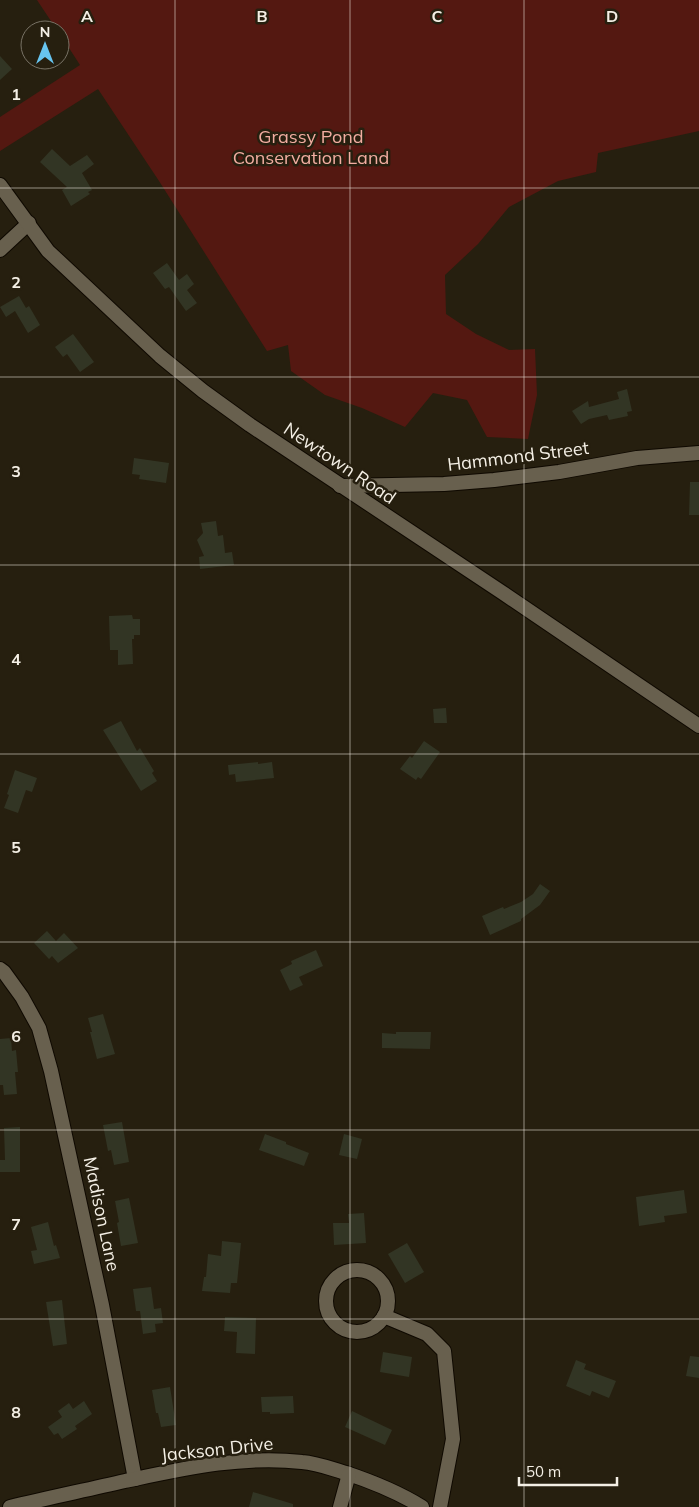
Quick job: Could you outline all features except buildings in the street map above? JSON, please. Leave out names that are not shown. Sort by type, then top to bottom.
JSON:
[{"type":"street","name":"Newtown Road","points":[[0,185],[48,251],[160,356],[203,391],[242,420],[699,726]]},
{"type":"street","points":[[0,250],[29,224]]},
{"type":"street","name":"Hammond Street","points":[[340,486],[436,484],[494,480],[559,472],[637,458],[699,453]]},
{"type":"street","name":"Madison Lane","points":[[0,969],[22,997],[39,1028],[51,1071],[102,1305],[135,1479]]},
{"type":"street","points":[[357,1270],[373,1274],[379,1279],[387,1293],[388,1301],[384,1316],[379,1323],[365,1331],[349,1331],[342,1328],[330,1316],[326,1301],[330,1286],[342,1274],[349,1271],[357,1270]]},
{"type":"street","points":[[384,1316],[427,1334],[444,1351],[448,1370],[453,1439],[440,1507]]},
{"type":"street","name":"Jackson Drive","points":[[10,1507],[189,1468],[253,1460],[303,1462],[349,1474],[378,1484],[422,1507]]},
{"type":"street","points":[[340,1507],[349,1474]]},
{"type":"green space","name":"Grassy Pond Conservation Land","points":[[37,0],[699,0],[699,131],[598,153],[596,172],[558,181],[509,207],[478,244],[445,275],[446,314],[476,334],[509,350],[535,349],[537,395],[528,439],[487,437],[467,400],[433,393],[405,427],[362,408],[325,395],[291,371],[288,345],[267,351],[98,89],[0,151],[0,117],[80,65],[70,50],[70,20],[50,20]]}]
